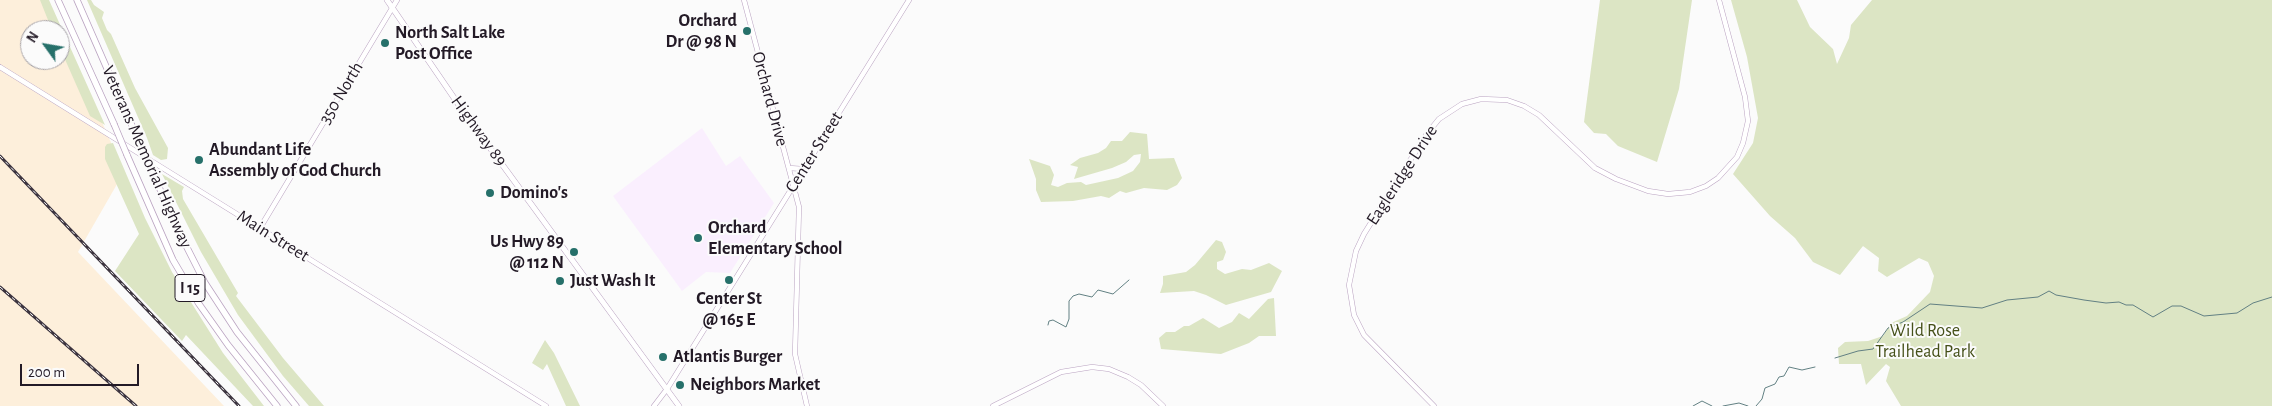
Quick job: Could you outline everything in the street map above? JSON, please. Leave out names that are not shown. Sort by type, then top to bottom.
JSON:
[{"type":"highway","name":"Veterans Memorial Highway","points":[[58,0],[161,234],[181,274],[228,345],[277,406]]},
{"type":"highway","name":"Veterans Memorial Highway","points":[[77,0],[140,144],[205,283],[237,332],[296,406]]},
{"type":"main road","name":"Highway 89","points":[[387,0],[463,111],[679,406]]},
{"type":"main road","name":"350 North","points":[[260,228],[397,0]]},
{"type":"main road","name":"Orchard Drive","points":[[744,0],[799,207],[795,357],[806,406]]},
{"type":"main road","name":"Center Street","points":[[654,406],[667,389],[910,0]]},
{"type":"main road","name":"Eagleridge Drive","points":[[1434,406],[1364,335],[1354,315],[1349,284],[1356,251],[1364,234],[1426,135],[1439,119],[1462,104],[1481,99],[1507,100],[1524,106],[1539,115],[1595,168],[1616,179],[1648,191],[1668,194],[1690,192],[1706,186],[1722,175],[1737,157],[1743,143],[1748,121],[1745,97],[1719,0]]},
{"type":"main road","name":"Main Street","points":[[0,67],[546,406]]},
{"type":"main road","points":[[789,168],[803,169]]},
{"type":"main road","points":[[993,406],[1061,372],[1092,367],[1109,369],[1128,377],[1141,385],[1163,406]]},
{"type":"shaded area","points":[[0,0],[48,0],[57,20],[20,20],[20,70],[70,70],[70,50],[124,172],[78,252],[224,406],[0,406]]},
{"type":"shaded area","name":"Orchard Elementary School","points":[[702,128],[726,166],[740,156],[774,203],[730,273],[706,272],[682,291],[613,196]]},
{"type":"green space","points":[[40,0],[49,0],[58,20],[48,20]]},
{"type":"green space","points":[[87,0],[91,0],[94,5],[104,12],[102,18],[107,30],[111,34],[135,88],[168,148],[167,159],[161,160],[153,155]]},
{"type":"green space","points":[[1600,0],[1692,0],[1679,89],[1657,162],[1618,146],[1606,134],[1594,133],[1584,122]]},
{"type":"green space","name":"Wild Rose Trailhead Park","points":[[1731,0],[1797,0],[1810,27],[1833,49],[1837,64],[1849,38],[1851,25],[1872,0],[2272,0],[2272,406],[1901,406],[1886,381],[1890,367],[1886,364],[1866,385],[1861,364],[1839,364],[1838,348],[1845,342],[1868,341],[1883,336],[1891,323],[1907,316],[1930,292],[1934,276],[1928,262],[1919,258],[1887,277],[1878,271],[1879,258],[1863,246],[1840,275],[1813,262],[1795,238],[1770,216],[1733,174],[1753,143],[1758,118],[1747,57]]},
{"type":"green space","points":[[70,47],[105,125],[90,116],[70,70]]},
{"type":"green space","points":[[1130,132],[1147,134],[1149,159],[1174,158],[1182,178],[1177,185],[1167,190],[1144,188],[1126,193],[1120,191],[1109,198],[1101,196],[1073,201],[1041,202],[1036,190],[1036,179],[1029,159],[1050,166],[1054,175],[1051,185],[1058,187],[1067,183],[1081,182],[1086,185],[1118,178],[1133,171],[1140,162],[1141,154],[1134,155],[1126,162],[1112,168],[1074,179],[1078,167],[1070,165],[1080,158],[1098,153],[1106,148],[1111,141],[1122,141]]},
{"type":"green space","points":[[113,143],[145,218],[172,272],[223,353],[264,406],[253,406],[186,335],[182,341],[115,271],[139,234],[105,159],[105,147],[107,144]]},
{"type":"green space","points":[[162,174],[184,187],[182,191],[183,199],[238,293],[236,296],[283,358],[324,406],[309,406],[283,376],[238,315],[201,252]]},
{"type":"green space","points":[[1216,240],[1222,242],[1226,252],[1223,260],[1217,262],[1217,269],[1225,274],[1242,269],[1251,270],[1269,263],[1282,271],[1271,292],[1226,305],[1194,291],[1160,293],[1163,276],[1186,272],[1195,265]]},
{"type":"green space","points":[[1274,298],[1276,336],[1259,336],[1249,343],[1221,354],[1161,349],[1159,338],[1166,332],[1175,332],[1203,318],[1219,328],[1232,322],[1239,313],[1249,319],[1268,299]]},
{"type":"green space","points":[[545,340],[554,353],[580,406],[566,406],[547,364],[543,370],[532,363]]},
{"type":"waterway","points":[[1048,325],[1049,321],[1053,320],[1066,327],[1069,319],[1069,301],[1073,296],[1079,294],[1092,297],[1098,290],[1113,294],[1129,280]]},
{"type":"waterway","points":[[1835,358],[1858,351],[1873,349],[1888,328],[1903,322],[1930,304],[1982,308],[2007,300],[2038,297],[2049,291],[2056,295],[2084,300],[2106,303],[2119,302],[2133,305],[2153,317],[2172,306],[2181,306],[2204,316],[2237,313],[2253,303],[2272,297]]},
{"type":"waterway","points":[[1756,406],[1762,399],[1765,388],[1775,384],[1779,377],[1784,376],[1789,367],[1802,370],[1815,367]]},
{"type":"waterway","points":[[1693,406],[1702,401],[1712,406]]},
{"type":"waterway","points":[[1723,406],[1739,403],[1748,406]]},
{"type":"railway","points":[[0,156],[239,406]]},
{"type":"railway","points":[[0,287],[136,406]]},
{"type":"place","name":"Orchard Dr @ 98 N","points":[[747,31]]},
{"type":"place","name":"North Salt Lake Post Office","points":[[385,43]]},
{"type":"place","name":"Abundant Life Assembly of God Church","points":[[199,160]]},
{"type":"place","name":"Domino's","points":[[490,193]]},
{"type":"place","name":"Orchard Elementary School","points":[[698,238]]},
{"type":"place","name":"Us Hwy 89 @ 112 N","points":[[574,252]]},
{"type":"place","name":"Center St @ 165 E","points":[[729,280]]},
{"type":"place","name":"Just Wash It","points":[[560,281]]},
{"type":"place","name":"Atlantis Burger","points":[[663,357]]},
{"type":"place","name":"Neighbors Market","points":[[680,385]]}]
